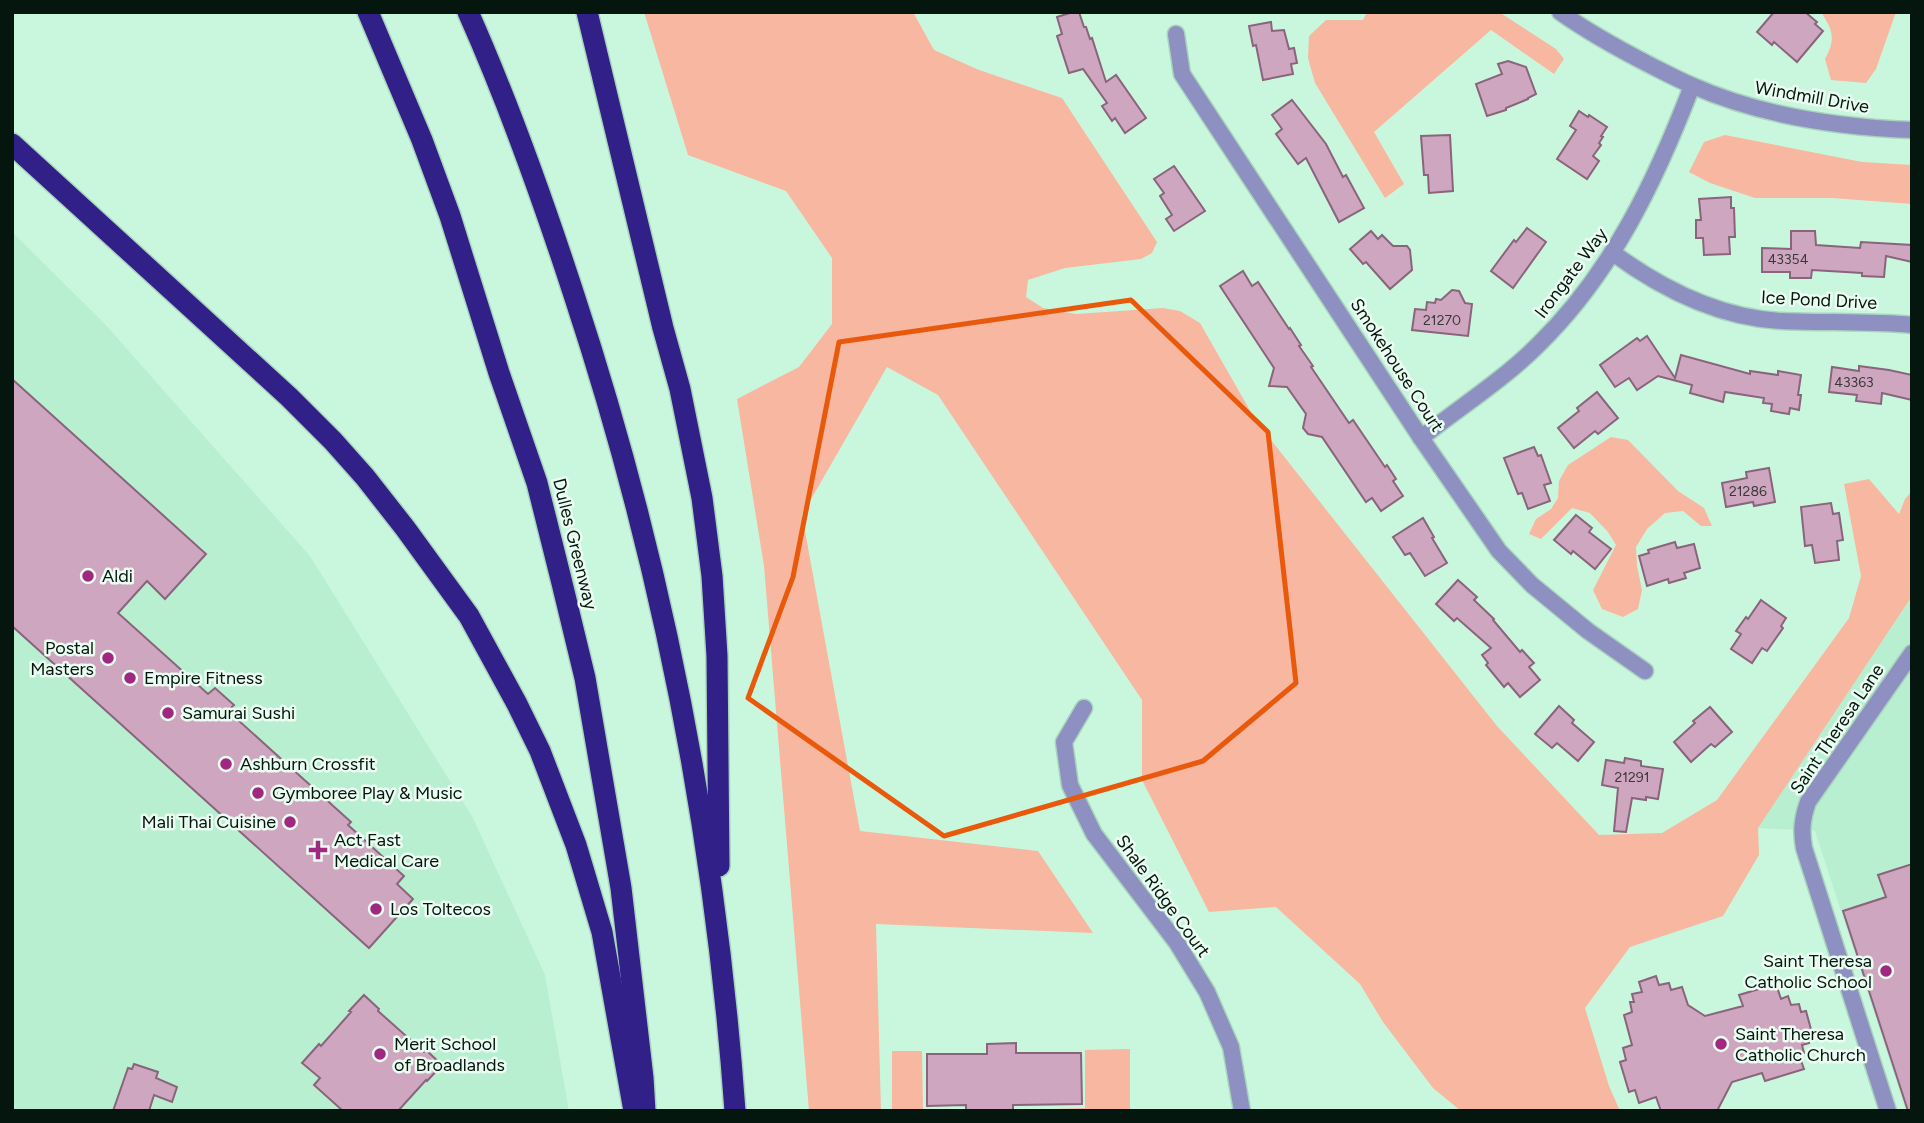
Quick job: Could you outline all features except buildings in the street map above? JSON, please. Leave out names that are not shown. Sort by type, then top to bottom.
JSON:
[{"type":"highway","name":"Dulles Greenway","points":[[368,12],[422,140],[450,216],[540,495],[585,678],[599,755],[621,888],[645,1111]]},
{"type":"highway","points":[[468,12],[515,127],[556,239],[593,352],[655,581],[701,814],[720,956],[734,1111]]},
{"type":"highway","points":[[587,12],[680,389],[702,498],[712,576],[717,656],[720,956]]},
{"type":"highway","points":[[12,144],[269,379],[333,442],[373,487],[469,616],[540,751],[576,845],[602,932],[634,1111]]},
{"type":"street","name":"Windmill Drive","points":[[1560,12],[1609,44],[1692,86],[1736,102],[1786,116],[1835,124],[1912,130]]},
{"type":"street","name":"Smokehouse Court","points":[[1176,34],[1182,74],[1421,438],[1499,551],[1532,585],[1588,631],[1645,671]]},
{"type":"street","name":"Irongate Way","points":[[1421,438],[1497,381],[1556,327],[1629,226],[1653,180],[1692,86]]},
{"type":"street","name":"Ice Pond Drive","points":[[1612,253],[1635,270],[1687,297],[1717,308],[1762,319],[1912,325]]},
{"type":"street","name":"Saint Theresa Lane","points":[[1888,1111],[1804,848],[1801,831],[1808,802],[1912,653]]},
{"type":"street","name":"Shale Ridge Court","points":[[1084,708],[1064,742],[1070,785],[1094,834],[1177,943],[1207,992],[1231,1047],[1242,1111]]},
{"type":"highlighted area","points":[[1131,300],[1268,432],[1296,683],[1203,761],[944,836],[748,698],[793,577],[839,342]]},
{"type":"shaded area","points":[[644,12],[913,12],[934,50],[979,70],[1062,98],[1157,242],[1152,253],[1141,259],[1065,268],[1028,280],[1026,297],[1043,308],[1076,314],[1163,308],[1180,311],[1200,323],[1256,421],[1497,726],[1599,835],[1662,833],[1717,800],[1849,618],[1861,576],[1844,484],[1869,479],[1899,514],[1905,499],[1912,491],[1912,596],[1758,828],[1759,855],[1723,916],[1630,947],[1585,1008],[1609,1086],[1620,1111],[1461,1111],[1433,1088],[1383,1022],[1360,984],[1276,907],[1209,912],[1142,780],[1142,700],[938,395],[887,367],[802,515],[860,831],[1038,851],[1093,933],[876,924],[881,1111],[809,1111],[764,566],[737,399],[799,367],[832,324],[832,258],[786,191],[688,155]]},
{"type":"shaded area","points":[[1367,12],[1499,12],[1556,49],[1564,59],[1554,74],[1491,30],[1374,132],[1404,184],[1385,198],[1315,83],[1308,58],[1309,36],[1326,20],[1363,20]]},
{"type":"shaded area","points":[[1821,12],[1896,12],[1876,69],[1866,83],[1831,80],[1825,59],[1831,46],[1832,35]]},
{"type":"shaded area","points":[[1725,135],[1862,162],[1912,165],[1912,204],[1832,198],[1755,198],[1710,183],[1689,172],[1704,142]]},
{"type":"shaded area","points":[[12,232],[104,323],[310,556],[473,818],[545,975],[569,1111],[12,1111]]},
{"type":"shaded area","points":[[1611,437],[1628,440],[1678,491],[1704,508],[1712,526],[1701,526],[1683,511],[1665,513],[1647,529],[1636,547],[1642,590],[1638,609],[1623,617],[1602,609],[1593,590],[1616,545],[1590,513],[1572,508],[1541,539],[1529,534],[1536,519],[1551,509],[1558,498],[1559,481],[1568,465]]},
{"type":"shaded area","name":"Saint Theresa Catholic School","points":[[1912,596],[1912,1111],[1906,1111],[1815,831],[1757,828]]},
{"type":"shaded area","points":[[1130,1049],[1130,1111],[1051,1111],[1085,1108],[1085,1050]]},
{"type":"shaded area","points":[[892,1051],[922,1051],[923,1109],[962,1111],[892,1111]]},
{"type":"place","name":"Aldi","points":[[88,576]]},
{"type":"place","name":"Postal Masters","points":[[108,658]]},
{"type":"place","name":"Empire Fitness","points":[[130,678]]},
{"type":"place","name":"Samurai Sushi","points":[[168,713]]},
{"type":"place","name":"Ashburn Crossfit","points":[[226,764]]},
{"type":"place","name":"Gymboree Play & Music","points":[[258,793]]},
{"type":"place","name":"Mali Thai Cuisine","points":[[290,822]]},
{"type":"place","name":"Act Fast Medical Care","points":[[318,850]]},
{"type":"place","name":"Los Toltecos","points":[[376,909]]},
{"type":"place","name":"Saint Theresa Catholic School","points":[[1886,971]]},
{"type":"place","name":"Saint Theresa Catholic Church","points":[[1721,1044]]},
{"type":"place","name":"Merit School of Broadlands","points":[[380,1054]]}]
